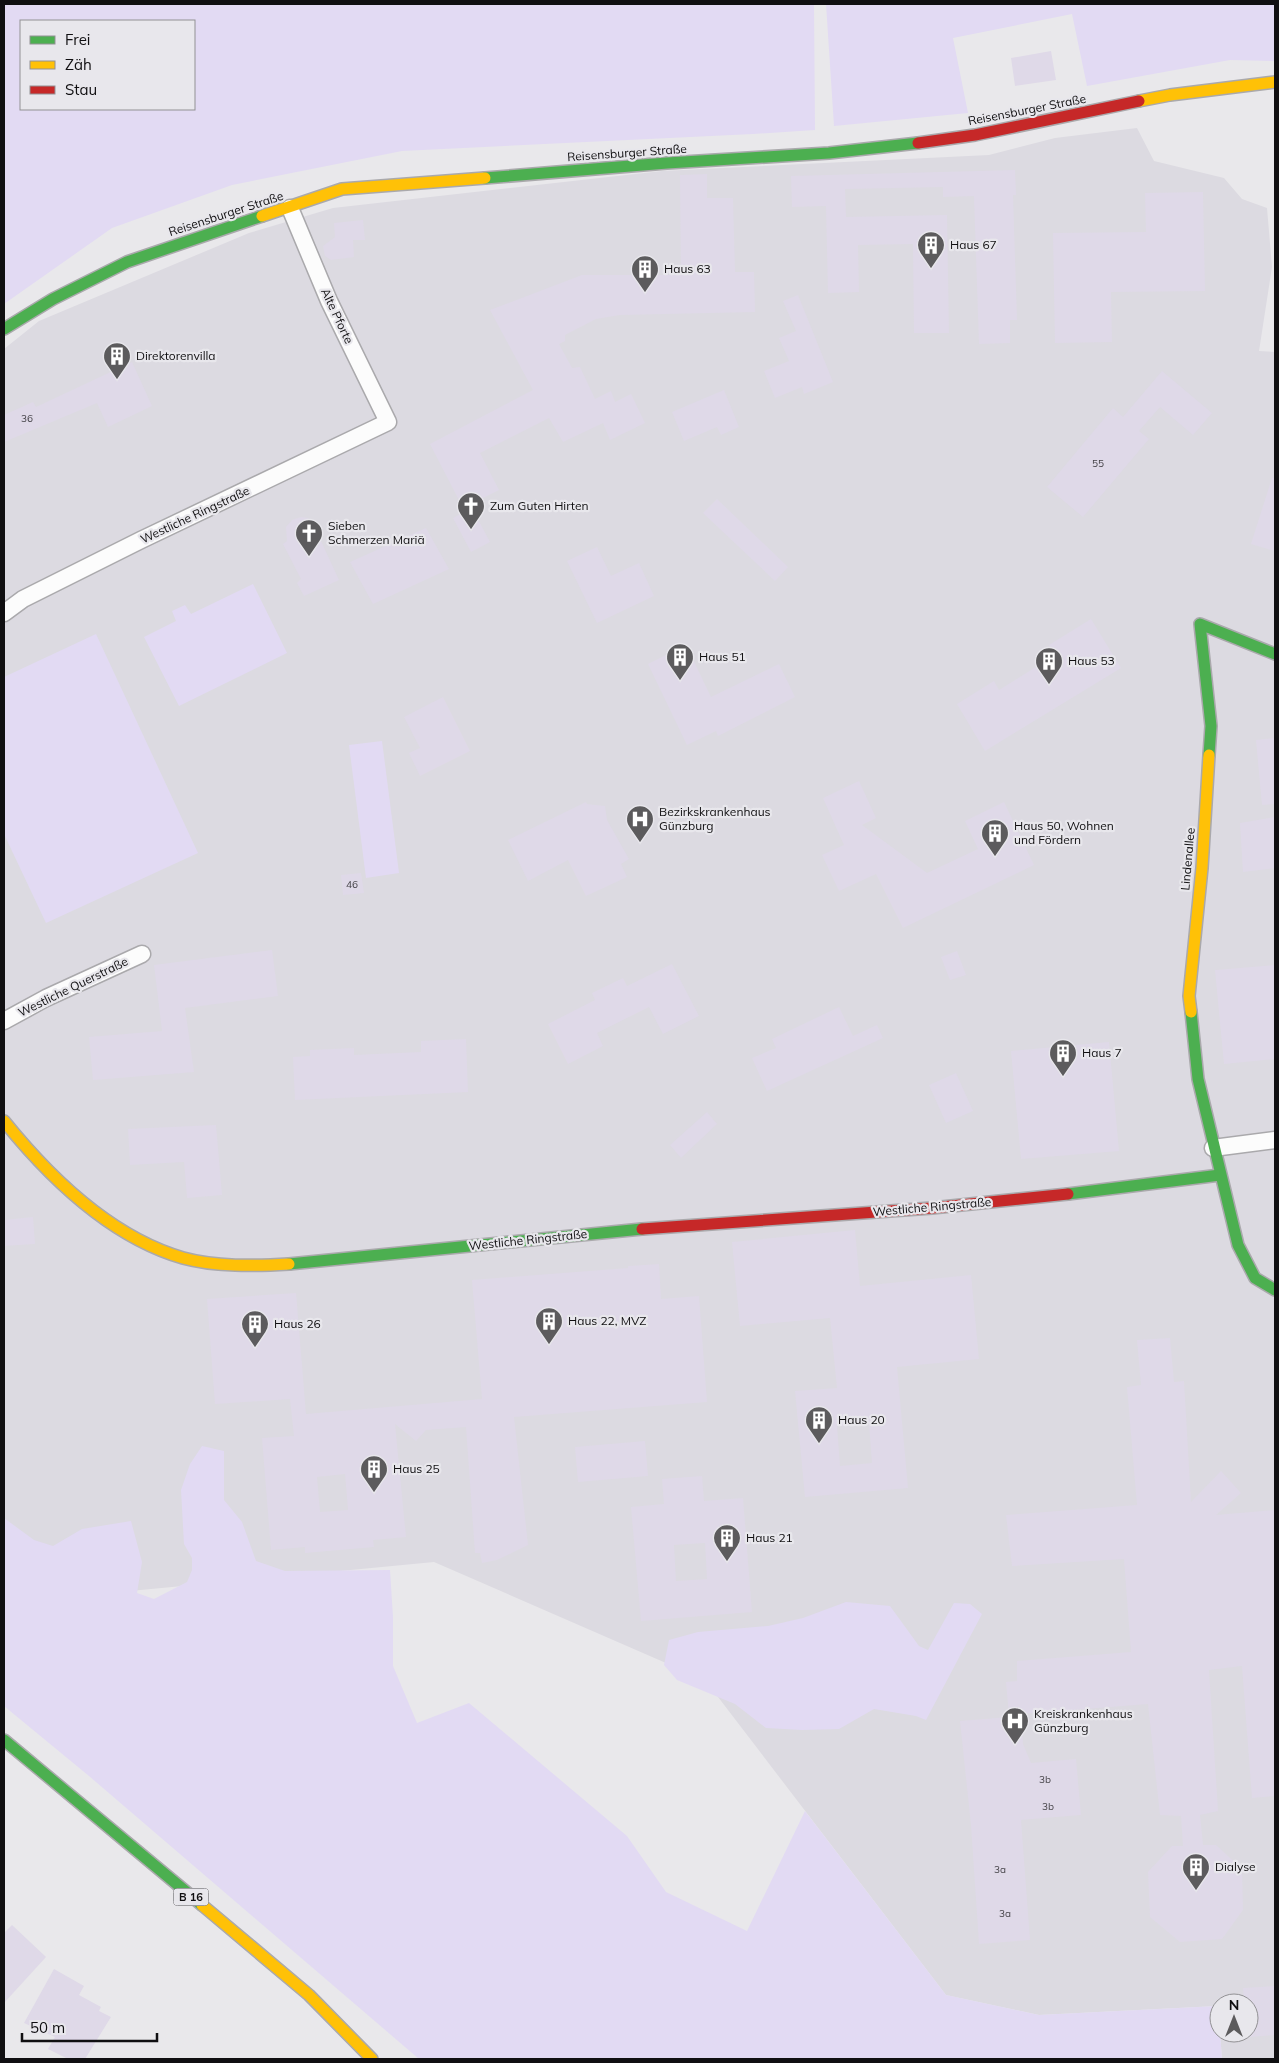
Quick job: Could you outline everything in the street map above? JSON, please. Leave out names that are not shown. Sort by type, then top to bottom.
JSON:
[{"type":"street","name":"Reisensburger Straße","points":[[4,329],[53,299],[127,262],[246,220],[290,208],[342,189],[901,146],[976,135],[1170,95],[1275,82]]},
{"type":"street","name":"Alte Pforte","points":[[290,208],[329,301],[388,422]]},
{"type":"street","name":"Westliche Ringstraße","points":[[4,613],[23,599],[388,422]]},
{"type":"street","name":"Lindenallee","points":[[1275,654],[1200,624],[1212,726],[1202,868],[1189,996],[1198,1079],[1238,1245],[1255,1278],[1275,1290]]},
{"type":"street","name":"Westliche Querstraße","points":[[4,1021],[46,998],[142,954]]},
{"type":"street","name":"Westliche Ringstraße","points":[[4,1121],[16,1138],[74,1194],[132,1237],[180,1257],[214,1264],[248,1266],[308,1262],[626,1230],[986,1203],[1220,1175]]},
{"type":"street","points":[[1214,1148],[1275,1140]]},
{"type":"street","name":"B 16","points":[[4,1740],[309,1996],[372,2059]]},
{"type":"shaded area","points":[[4,4],[814,4],[815,130],[402,151],[232,185],[112,228],[4,304]]},
{"type":"shaded area","points":[[826,4],[1275,4],[1275,61],[1230,60],[1087,86],[1072,14],[953,38],[968,113],[834,126]]},
{"type":"shaded area","name":"Bezirkskrankenhaus Günzburg","points":[[1137,128],[1154,161],[1224,178],[1242,199],[1267,208],[1272,267],[1259,351],[1275,352],[1275,2059],[1222,2059],[1221,2043],[1259,2043],[1259,1993],[1209,1993],[1209,2006],[1039,2015],[946,1995],[705,1680],[434,1562],[4,1603],[4,349],[39,321],[249,233],[333,208],[662,171],[989,155],[1055,138]]},
{"type":"shaded area","points":[[253,584],[287,653],[179,706],[144,637],[176,621],[172,611],[185,605],[191,614]]},
{"type":"shaded area","points":[[96,634],[198,853],[46,923],[4,834],[4,677]]},
{"type":"shaded area","points":[[382,741],[399,873],[366,878],[349,745]]},
{"type":"shaded area","points":[[202,1446],[224,1451],[224,1500],[242,1522],[256,1561],[285,1571],[390,1570],[393,1617],[393,1666],[417,1723],[469,1703],[627,1836],[666,1892],[747,1931],[805,1811],[946,1995],[1039,2015],[1209,2006],[1209,2043],[1221,2043],[1222,2059],[419,2059],[89,1776],[4,1706],[4,1518],[34,1540],[53,1546],[82,1529],[131,1521],[142,1562],[137,1593],[154,1599],[187,1582],[192,1570],[192,1558],[184,1544],[181,1490],[190,1464]]},
{"type":"shaded area","points":[[846,1602],[890,1606],[919,1646],[928,1650],[954,1603],[970,1604],[982,1614],[926,1720],[916,1716],[874,1709],[839,1729],[802,1730],[766,1728],[735,1704],[677,1680],[664,1665],[669,1640],[698,1632],[768,1626],[803,1618]]},
{"type":"building","points":[[1051,51],[1056,80],[1015,86],[1011,58]]},
{"type":"building","points":[[1015,170],[1016,195],[1013,195],[1017,320],[1010,320],[1010,343],[979,344],[974,196],[943,197],[943,187],[845,189],[846,217],[947,215],[949,333],[914,333],[913,244],[858,245],[859,292],[828,293],[826,206],[792,207],[791,176]]},
{"type":"building","name":"Haus 63","points":[[707,174],[707,198],[733,198],[735,272],[754,272],[755,312],[620,315],[596,319],[565,335],[565,341],[559,344],[572,368],[580,367],[595,399],[611,391],[615,402],[631,394],[645,423],[610,440],[603,423],[563,442],[549,418],[480,453],[499,490],[463,508],[430,444],[533,390],[490,310],[582,275],[681,275],[680,175]]},
{"type":"building","points":[[1203,192],[1205,291],[1111,292],[1112,342],[1055,343],[1053,233],[1146,232],[1145,193]]},
{"type":"building","points":[[363,220],[365,240],[353,240],[354,257],[331,260],[325,256],[323,246],[335,237],[334,223]]},
{"type":"building","points":[[798,295],[833,382],[804,394],[802,387],[775,398],[764,371],[789,361],[779,338],[796,331],[783,301]]},
{"type":"building","name":"Direktorenvilla","points":[[132,362],[152,406],[108,427],[97,403],[4,442],[4,415],[33,402],[36,407]]},
{"type":"building","points":[[1162,371],[1212,413],[1193,435],[1160,407],[1139,431],[1149,439],[1083,517],[1047,487],[1113,408],[1123,417]]},
{"type":"building","points":[[724,390],[739,427],[721,435],[717,427],[684,441],[672,412]]},
{"type":"building","points":[[1272,478],[1275,478],[1275,551],[1251,544]]},
{"type":"building","points":[[717,499],[788,567],[775,581],[703,513]]},
{"type":"building","name":"Zum Guten Hirten","points":[[472,508],[490,542],[471,552],[453,518]]},
{"type":"building","name":"Sieben Schmerzen Mariä","points":[[301,517],[308,518],[315,528],[339,580],[304,596],[297,583],[301,579],[283,544],[287,541],[286,527],[292,520]]},
{"type":"building","points":[[426,528],[449,569],[373,604],[350,562]]},
{"type":"building","points":[[597,547],[611,576],[639,563],[654,596],[597,623],[567,561]]},
{"type":"building","name":"Haus 53","points":[[1091,619],[1121,668],[985,751],[957,704],[994,681],[999,690],[1055,655],[1049,645]]},
{"type":"building","name":"Haus 51","points":[[686,645],[711,697],[779,664],[795,697],[718,736],[716,731],[687,745],[648,664]]},
{"type":"building","points":[[443,697],[470,751],[420,776],[409,753],[420,748],[404,717]]},
{"type":"building","points":[[1275,738],[1275,804],[1262,805],[1256,740]]},
{"type":"building","points":[[859,781],[876,818],[862,825],[927,873],[978,849],[965,821],[1004,802],[1034,865],[903,928],[876,874],[839,891],[822,855],[844,845],[823,798]]},
{"type":"building","points":[[586,802],[587,804],[605,806],[607,820],[629,859],[621,864],[627,877],[586,896],[568,860],[528,881],[508,840]]},
{"type":"building","points":[[1275,817],[1275,868],[1243,872],[1240,823]]},
{"type":"building","points":[[361,873],[364,893],[343,895],[341,875]]},
{"type":"building","points":[[272,950],[278,996],[185,1008],[194,1072],[93,1080],[89,1037],[162,1031],[154,965]]},
{"type":"building","points":[[957,951],[966,975],[950,980],[941,957]]},
{"type":"building","points":[[672,964],[699,1016],[663,1034],[649,1007],[597,1033],[603,1046],[568,1064],[548,1024],[595,1000],[592,993],[623,978],[627,986]]},
{"type":"building","points":[[1275,965],[1275,1059],[1224,1064],[1215,970]]},
{"type":"building","points":[[839,1007],[853,1036],[877,1025],[883,1038],[767,1091],[752,1058],[776,1048],[772,1039]]},
{"type":"building","points":[[466,1039],[468,1092],[295,1100],[293,1057],[310,1056],[310,1050],[354,1048],[354,1055],[421,1052],[421,1041]]},
{"type":"building","name":"Haus 7","points":[[1109,1042],[1119,1151],[1021,1159],[1011,1051]]},
{"type":"building","points":[[956,1073],[973,1111],[946,1123],[929,1085]]},
{"type":"building","points":[[707,1112],[717,1124],[681,1158],[670,1145]]},
{"type":"building","points":[[216,1125],[222,1195],[187,1198],[184,1162],[130,1165],[128,1129]]},
{"type":"building","points":[[33,1217],[35,1244],[4,1246],[4,1220]]},
{"type":"building","points":[[855,1230],[860,1286],[971,1275],[979,1359],[897,1367],[908,1488],[805,1497],[795,1391],[837,1388],[830,1318],[740,1326],[732,1242]],"holes":[[[869,1423],[872,1463],[840,1466],[837,1426]]]},
{"type":"building","points":[[659,1264],[661,1299],[699,1296],[707,1402],[514,1417],[528,1545],[497,1560],[482,1563],[480,1553],[475,1553],[466,1427],[426,1430],[416,1441],[395,1424],[406,1537],[373,1540],[374,1547],[305,1553],[305,1547],[271,1550],[262,1438],[294,1436],[290,1399],[215,1404],[207,1299],[296,1293],[306,1414],[482,1399],[472,1280],[628,1268],[628,1266]],"holes":[[[345,1474],[348,1510],[320,1512],[317,1477]]]},
{"type":"building","points":[[1170,1338],[1174,1382],[1184,1381],[1191,1502],[1221,1471],[1241,1493],[1216,1515],[1275,1510],[1275,1796],[1252,1798],[1242,1666],[1209,1670],[1218,1811],[1200,1815],[1203,1845],[1216,1845],[1242,1869],[1243,1910],[1222,1939],[1180,1942],[1150,1917],[1148,1872],[1172,1846],[1183,1846],[1181,1816],[1160,1815],[1148,1704],[1009,1715],[1006,1682],[1017,1681],[1017,1661],[1131,1652],[1124,1559],[1012,1566],[1006,1515],[1137,1505],[1127,1387],[1141,1385],[1137,1340]]},
{"type":"building","points":[[645,1441],[648,1476],[578,1482],[575,1447]]},
{"type":"building","name":"Haus 21","points":[[702,1476],[704,1501],[743,1498],[752,1612],[641,1621],[631,1507],[664,1504],[662,1479]],"holes":[[[705,1543],[707,1579],[676,1581],[674,1545]]]},
{"type":"building","points":[[1021,1716],[1023,1744],[1031,1763],[1076,1759],[1081,1815],[1021,1820],[1030,1940],[979,1944],[971,1825],[960,1721]]},
{"type":"building","points":[[12,1925],[46,1957],[4,2003],[4,1933]]},
{"type":"building","points":[[54,1969],[84,1986],[79,1995],[101,2007],[99,2011],[111,2017],[85,2059],[68,2059],[48,2049],[55,2037],[24,2023]]},
{"type":"building","points":[[1275,1986],[1275,2035],[1259,2036],[1259,1993],[1243,1993],[1243,1988]]},
{"type":"traffic: fast","points":[[485,178],[667,163],[829,153],[918,143]]},
{"type":"traffic: fast","points":[[4,329],[53,299],[127,262],[262,216]]},
{"type":"traffic: fast","points":[[1209,755],[1211,726],[1200,624],[1275,654]]},
{"type":"traffic: fast","points":[[1191,1012],[1198,1079],[1238,1245],[1255,1278],[1275,1290]]},
{"type":"traffic: fast","points":[[1068,1194],[1220,1175]]},
{"type":"traffic: fast","points":[[289,1264],[642,1229]]},
{"type":"traffic: fast","points":[[4,1740],[202,1905]]},
{"type":"traffic: slow","points":[[1139,101],[1170,95],[1275,82]]},
{"type":"traffic: slow","points":[[262,216],[342,189],[485,178]]},
{"type":"traffic: slow","points":[[1191,1012],[1189,996],[1202,868],[1209,755]]},
{"type":"traffic: slow","points":[[4,1121],[41,1164],[62,1184],[83,1203],[131,1236],[156,1248],[196,1261],[235,1265],[289,1264]]},
{"type":"traffic: slow","points":[[202,1905],[309,1995],[372,2059]]},
{"type":"traffic: jam","points":[[918,143],[975,135],[1139,101]]},
{"type":"traffic: jam","points":[[642,1229],[932,1208],[1068,1194]]},
{"type":"place","name":"Haus 67","points":[[931,269]]},
{"type":"place","name":"Haus 63","points":[[645,293]]},
{"type":"place","name":"Direktorenvilla","points":[[117,380]]},
{"type":"place","name":"Zum Guten Hirten","points":[[471,530]]},
{"type":"place","name":"Sieben Schmerzen Mariä","points":[[309,557]]},
{"type":"place","name":"Haus 51","points":[[680,681]]},
{"type":"place","name":"Haus 53","points":[[1049,685]]},
{"type":"place","name":"Bezirkskrankenhaus Günzburg","points":[[640,843]]},
{"type":"place","name":"Haus 50, Wohnen und Fördern","points":[[995,857]]},
{"type":"place","name":"Haus 7","points":[[1063,1077]]},
{"type":"place","name":"Haus 22, MVZ","points":[[549,1345]]},
{"type":"place","name":"Haus 26","points":[[255,1348]]},
{"type":"place","name":"Haus 20","points":[[819,1444]]},
{"type":"place","name":"Haus 25","points":[[374,1493]]},
{"type":"place","name":"Haus 21","points":[[727,1562]]},
{"type":"place","name":"Kreiskrankenhaus Günzburg","points":[[1015,1745]]},
{"type":"place","name":"Dialyse","points":[[1196,1891]]}]
